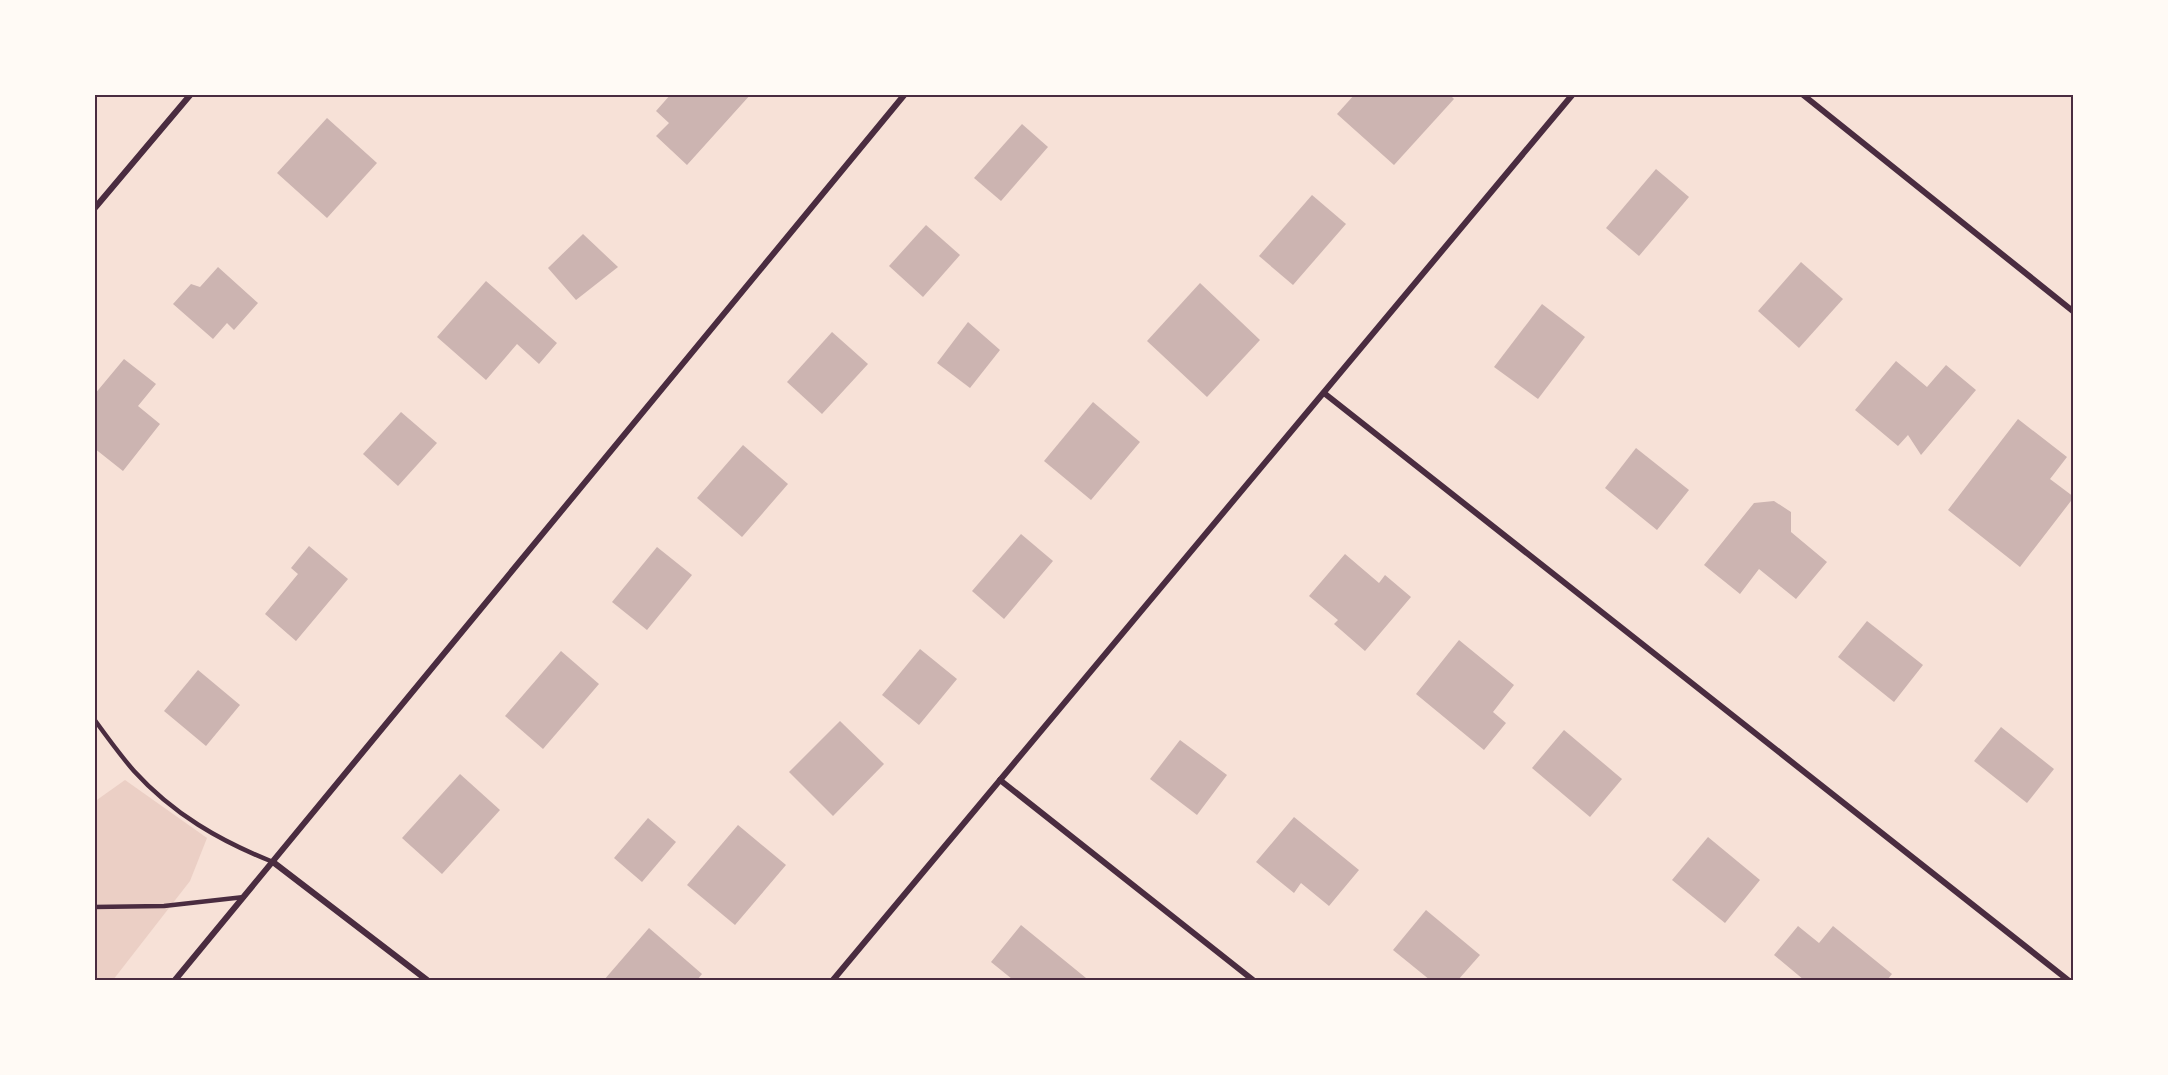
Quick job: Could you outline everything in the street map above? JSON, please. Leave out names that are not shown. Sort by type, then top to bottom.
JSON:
[{"type":"street","points":[[94,209],[191,94]]},
{"type":"street","points":[[176,981],[905,94]]},
{"type":"street","points":[[834,981],[1573,94]]},
{"type":"street","points":[[1802,94],[2073,312]]},
{"type":"street","points":[[1324,393],[2068,981]]},
{"type":"street","points":[[1000,780],[1252,981]]},
{"type":"street","points":[[273,862],[427,981]]},
{"type":"lane","points":[[94,719],[132,770],[170,806],[217,837],[273,862]]},
{"type":"lane","points":[[94,907],[164,906],[244,897]]},
{"type":"shaded area","points":[[125,780],[207,838],[190,881],[113,980],[95,980],[94,802]]},
{"type":"building","points":[[671,94],[751,94],[687,165],[656,136],[669,123],[656,111]]},
{"type":"building","points":[[1355,94],[1449,94],[1454,99],[1394,165],[1337,114]]},
{"type":"building","points":[[327,118],[377,163],[327,218],[277,173]]},
{"type":"building","points":[[1022,124],[1048,147],[1001,201],[974,178]]},
{"type":"building","points":[[1656,169],[1689,197],[1639,256],[1606,228]]},
{"type":"building","points":[[1312,195],[1346,224],[1293,285],[1259,256]]},
{"type":"building","points":[[926,225],[960,255],[923,297],[889,266]]},
{"type":"building","points":[[583,234],[618,267],[576,300],[548,268]]},
{"type":"building","points":[[1801,262],[1843,299],[1799,348],[1758,311]]},
{"type":"building","points":[[218,267],[258,303],[234,330],[227,323],[213,339],[173,304],[191,284],[200,287]]},
{"type":"building","points":[[486,281],[557,343],[539,364],[517,344],[486,380],[437,337]]},
{"type":"building","points":[[1200,283],[1260,340],[1207,397],[1147,341]]},
{"type":"building","points":[[1542,304],[1585,337],[1538,399],[1494,367]]},
{"type":"building","points":[[968,322],[1000,350],[970,388],[937,363]]},
{"type":"building","points":[[832,332],[868,364],[822,414],[787,382]]},
{"type":"building","points":[[124,359],[156,384],[138,406],[160,424],[123,471],[94,448],[94,395]]},
{"type":"building","points":[[1896,361],[1927,387],[1946,365],[1976,390],[1921,455],[1908,435],[1898,446],[1855,410]]},
{"type":"building","points":[[1093,402],[1140,442],[1091,500],[1044,461]]},
{"type":"building","points":[[401,412],[437,443],[398,486],[363,454]]},
{"type":"building","points":[[2018,419],[2067,457],[2050,479],[2074,497],[2020,567],[1948,510]]},
{"type":"building","points":[[743,445],[788,484],[742,537],[697,498]]},
{"type":"building","points":[[1636,448],[1689,490],[1657,530],[1605,488]]},
{"type":"building","points":[[1774,501],[1791,512],[1791,532],[1827,562],[1796,599],[1759,569],[1740,594],[1704,565],[1754,503]]},
{"type":"building","points":[[1021,534],[1053,561],[1004,619],[972,591]]},
{"type":"building","points":[[309,546],[348,579],[296,641],[265,614],[298,574],[291,568]]},
{"type":"building","points":[[657,547],[692,575],[647,630],[612,602]]},
{"type":"building","points":[[1345,554],[1379,583],[1385,575],[1411,597],[1365,651],[1334,624],[1338,620],[1309,596]]},
{"type":"building","points":[[1867,621],[1923,665],[1894,702],[1838,657]]},
{"type":"building","points":[[1459,640],[1514,685],[1493,712],[1506,723],[1484,750],[1416,694]]},
{"type":"building","points":[[920,649],[957,679],[919,725],[882,695]]},
{"type":"building","points":[[561,651],[599,684],[543,749],[505,716]]},
{"type":"building","points":[[198,670],[240,705],[206,746],[164,711]]},
{"type":"building","points":[[840,721],[884,764],[833,816],[789,772]]},
{"type":"building","points":[[2001,727],[2054,769],[2027,803],[1974,761]]},
{"type":"building","points":[[1564,730],[1622,779],[1590,817],[1532,768]]},
{"type":"building","points":[[1180,740],[1227,775],[1197,815],[1150,779]]},
{"type":"building","points":[[460,774],[500,810],[442,874],[402,838]]},
{"type":"building","points":[[1294,817],[1359,870],[1329,906],[1301,883],[1294,893],[1256,862]]},
{"type":"building","points":[[648,818],[676,842],[642,882],[614,858]]},
{"type":"building","points":[[738,825],[786,865],[735,925],[687,885]]},
{"type":"building","points":[[1708,837],[1760,880],[1725,923],[1672,880]]},
{"type":"building","points":[[1426,910],[1480,955],[1458,980],[1430,980],[1393,950]]},
{"type":"building","points":[[1021,925],[1086,978],[1084,980],[1011,980],[991,962]]},
{"type":"building","points":[[1798,926],[1819,943],[1833,926],[1892,974],[1887,980],[1804,980],[1774,955]]},
{"type":"building","points":[[649,928],[702,974],[697,980],[604,980]]}]
